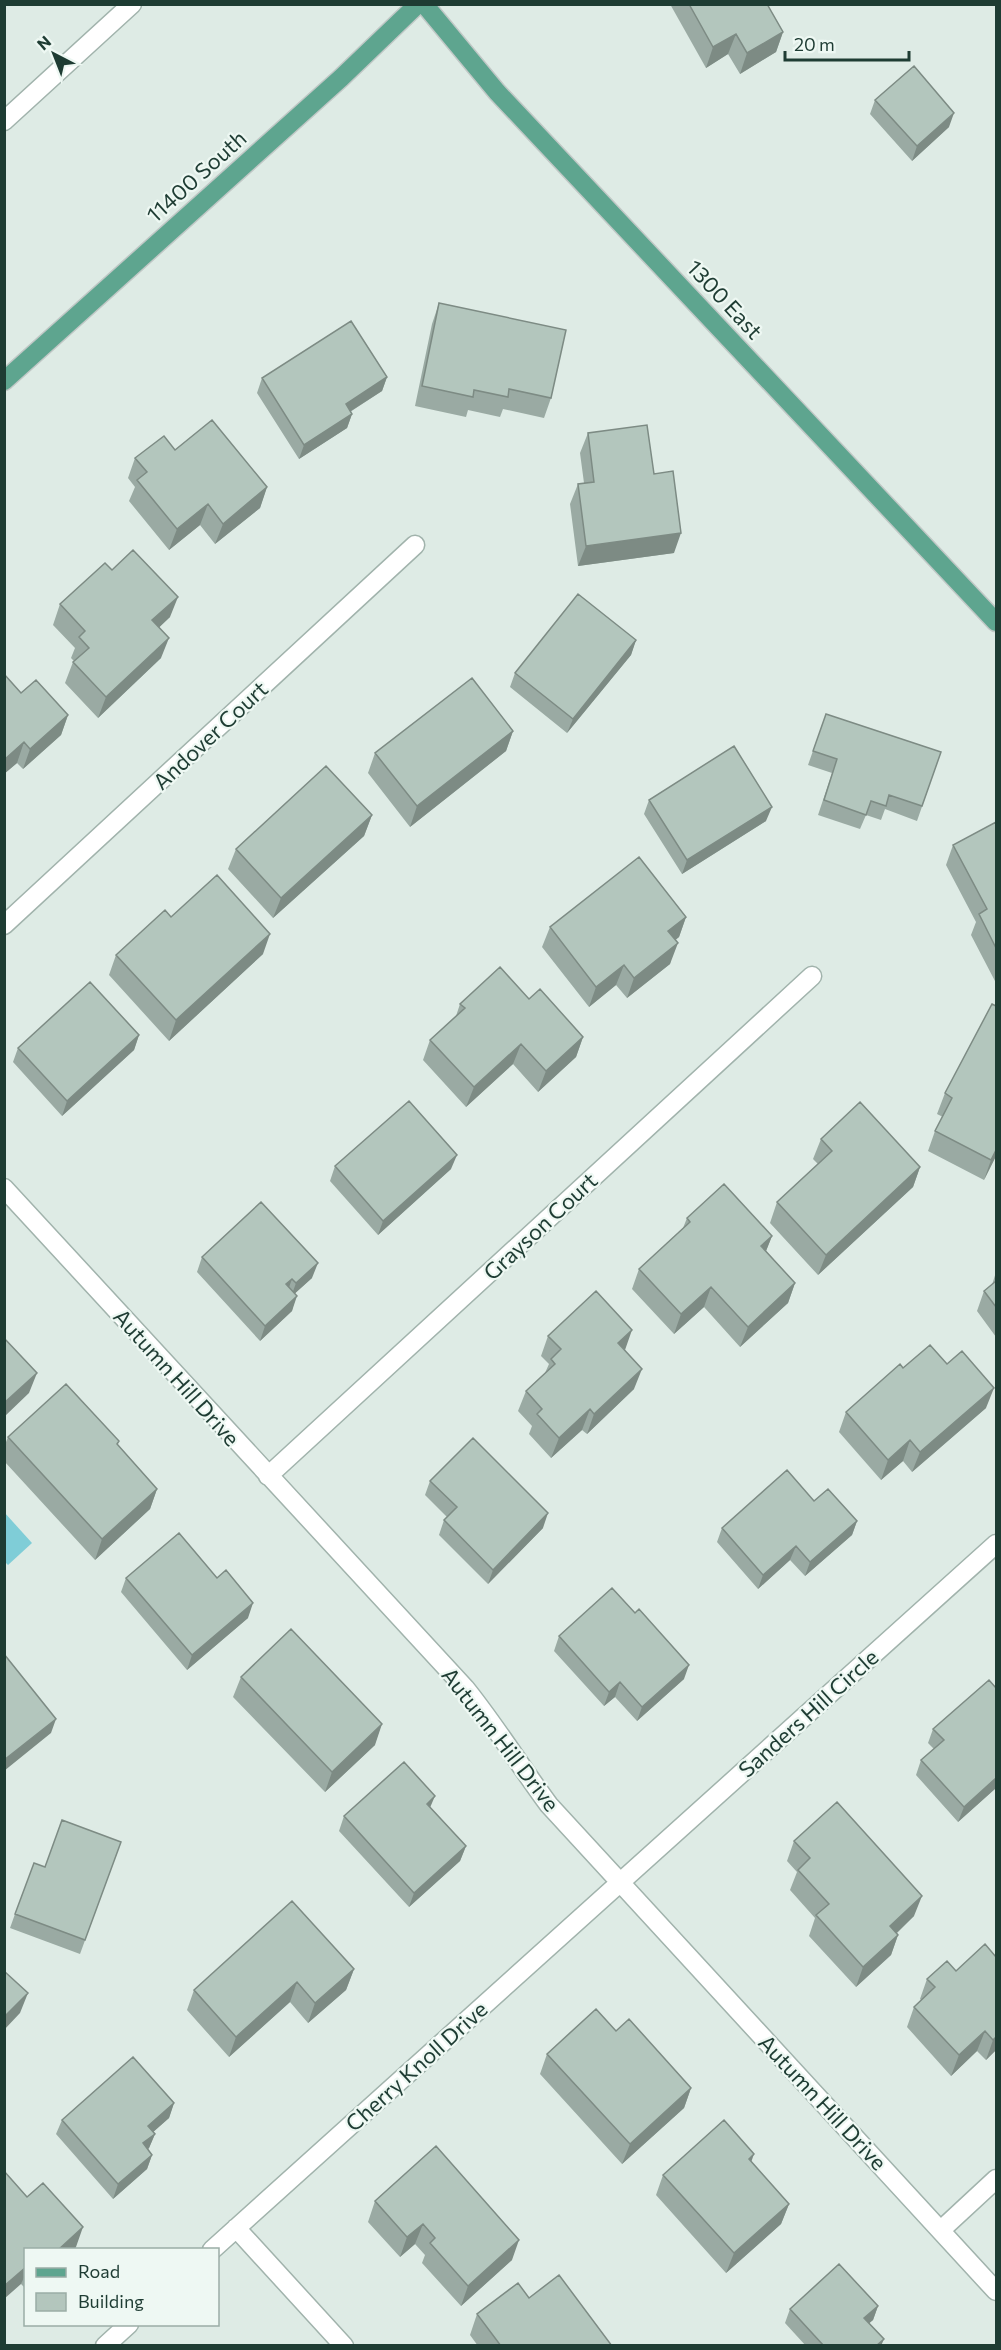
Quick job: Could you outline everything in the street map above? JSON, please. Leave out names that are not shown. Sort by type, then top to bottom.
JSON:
[{"type":"main road","name":"11400 South","points":[[4,381],[341,78],[418,4]]},
{"type":"main road","name":"1300 East","points":[[424,4],[497,92],[996,622]]},
{"type":"street","points":[[4,121],[132,4]]},
{"type":"street","name":"Andover Court","points":[[4,925],[415,545]]},
{"type":"street","name":"Grayson Court","points":[[268,1476],[812,976]]},
{"type":"street","name":"Autumn Hill Drive","points":[[4,1188],[465,1688],[493,1723],[519,1766],[549,1804],[996,2290]]},
{"type":"street","name":"Sanders Hill Circle","points":[[619,1882],[996,1544]]},
{"type":"street","name":"Cherry Knoll Drive","points":[[214,2248],[619,1882]]},
{"type":"street","points":[[941,2230],[996,2179]]},
{"type":"street","points":[[236,2228],[344,2346]]},
{"type":"street","points":[[105,2346],[128,2326]]},
{"type":"water","points":[[4,1512],[32,1543],[8,1565],[5,1562]]},
{"type":"building","points":[[689,4],[767,4],[783,32],[747,53],[736,34],[713,47]]},
{"type":"building","points":[[914,66],[954,113],[917,146],[875,100]]},
{"type":"building","points":[[439,303],[566,330],[551,398],[509,389],[508,397],[474,390],[473,397],[422,386]]},
{"type":"building","points":[[351,321],[387,377],[346,404],[352,414],[304,445],[262,378]]},
{"type":"building","points":[[212,420],[267,487],[223,524],[208,504],[177,529],[137,480],[147,472],[135,458],[164,436],[175,450]]},
{"type":"building","points":[[647,425],[654,474],[673,471],[681,533],[586,546],[578,484],[594,482],[588,433]]},
{"type":"building","points":[[133,550],[178,597],[152,620],[169,638],[106,697],[73,662],[89,648],[79,637],[85,631],[60,604],[105,563],[112,570]]},
{"type":"building","points":[[578,594],[636,640],[573,719],[515,673]]},
{"type":"building","points":[[4,674],[21,693],[36,680],[68,715],[30,749],[24,742],[4,760]]},
{"type":"building","points":[[472,678],[513,731],[417,806],[375,753]]},
{"type":"building","points":[[826,714],[941,752],[922,806],[889,795],[886,806],[871,801],[866,815],[824,800],[837,759],[813,751]]},
{"type":"building","points":[[734,746],[772,807],[687,860],[649,800]]},
{"type":"building","points":[[326,766],[372,815],[281,898],[236,849]]},
{"type":"building","points":[[996,822],[996,948],[979,914],[987,909],[953,845]]},
{"type":"building","points":[[639,857],[686,917],[668,931],[678,943],[634,978],[624,965],[596,987],[550,927]]},
{"type":"building","points":[[217,875],[270,934],[176,1020],[116,955],[165,910],[171,917]]},
{"type":"building","points":[[500,967],[529,999],[540,989],[583,1037],[546,1071],[521,1044],[474,1087],[430,1040],[465,1008],[460,1004]]},
{"type":"building","points":[[90,982],[139,1035],[67,1101],[18,1048]]},
{"type":"building","points":[[992,1004],[996,1006],[996,1150],[991,1160],[935,1131],[952,1098],[945,1093]]},
{"type":"building","points":[[409,1101],[457,1155],[383,1221],[335,1166]]},
{"type":"building","points":[[860,1102],[920,1167],[826,1255],[777,1202],[832,1151],[821,1139]]},
{"type":"building","points":[[724,1184],[772,1236],[761,1246],[795,1283],[748,1327],[711,1287],[681,1314],[639,1269],[690,1222],[687,1218]]},
{"type":"building","points":[[261,1202],[318,1263],[296,1283],[292,1279],[286,1284],[297,1296],[265,1326],[202,1257]]},
{"type":"building","points":[[996,1281],[996,1307],[984,1291]]},
{"type":"building","points":[[596,1291],[632,1330],[618,1343],[642,1369],[594,1414],[590,1409],[559,1438],[537,1414],[542,1409],[526,1391],[555,1364],[551,1359],[561,1349],[548,1336]]},
{"type":"building","points":[[4,1338],[37,1373],[4,1403]]},
{"type":"building","points":[[930,1345],[947,1364],[962,1351],[994,1388],[920,1452],[910,1440],[888,1460],[846,1412],[900,1364],[903,1368]]},
{"type":"building","points":[[66,1384],[119,1441],[117,1444],[157,1489],[102,1539],[8,1437]]},
{"type":"building","points":[[473,1438],[548,1513],[493,1570],[444,1520],[457,1507],[430,1481]]},
{"type":"building","points":[[787,1470],[814,1501],[828,1489],[857,1521],[810,1562],[796,1546],[763,1575],[722,1528]]},
{"type":"building","points":[[179,1533],[217,1578],[226,1570],[253,1603],[192,1655],[126,1578]]},
{"type":"building","points":[[612,1588],[635,1613],[639,1609],[689,1665],[642,1707],[620,1682],[609,1692],[559,1636]]},
{"type":"building","points":[[291,1629],[382,1724],[332,1772],[241,1677]]},
{"type":"building","points":[[4,1654],[56,1719],[4,1760]]},
{"type":"building","points":[[989,1680],[996,1688],[996,1778],[964,1807],[921,1760],[944,1740],[933,1729]]},
{"type":"building","points":[[404,1762],[435,1796],[427,1804],[466,1846],[414,1893],[344,1816]]},
{"type":"building","points":[[837,1802],[922,1896],[890,1926],[898,1935],[863,1967],[816,1915],[829,1904],[798,1870],[810,1858],[794,1841]]},
{"type":"building","points":[[62,1820],[121,1842],[85,1940],[15,1914],[34,1863],[45,1867]]},
{"type":"building","points":[[292,1901],[354,1969],[315,2003],[297,1982],[236,2037],[194,1990]]},
{"type":"building","points":[[985,1944],[996,1957],[996,2037],[993,2040],[985,2031],[959,2055],[914,2007],[935,1987],[927,1979],[947,1961],[956,1971]]},
{"type":"building","points":[[4,1971],[28,1993],[4,2017]]},
{"type":"building","points":[[596,2009],[616,2031],[629,2019],[691,2088],[630,2144],[547,2054]]},
{"type":"building","points":[[133,2057],[174,2103],[148,2126],[155,2134],[143,2143],[152,2155],[118,2184],[62,2120]]},
{"type":"building","points":[[724,2120],[754,2154],[749,2159],[789,2204],[734,2253],[663,2175]]},
{"type":"building","points":[[436,2146],[519,2240],[468,2286],[430,2243],[435,2238],[423,2224],[407,2237],[375,2201]]},
{"type":"building","points":[[4,2171],[27,2197],[43,2183],[83,2227],[60,2248],[24,2248],[24,2269],[4,2286]]},
{"type":"building","points":[[839,2264],[878,2306],[864,2318],[884,2339],[876,2346],[824,2346],[790,2309]]},
{"type":"building","points":[[559,2275],[612,2346],[501,2346],[477,2314],[518,2283],[529,2298]]}]
